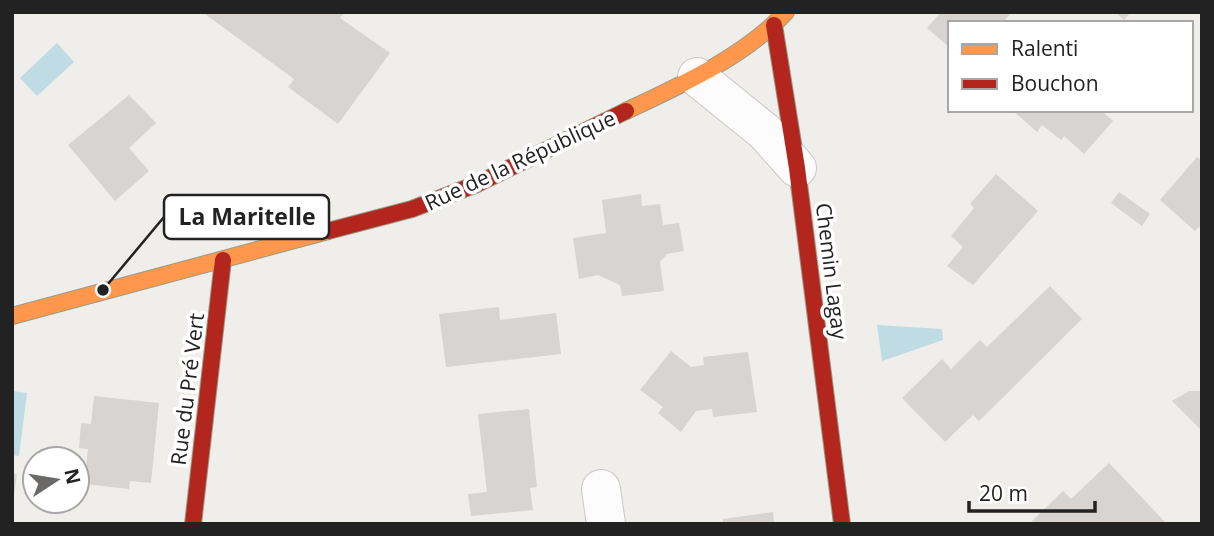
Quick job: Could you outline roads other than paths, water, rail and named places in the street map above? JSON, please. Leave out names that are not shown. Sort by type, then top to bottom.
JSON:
[{"type":"street","name":"Rue de la République","points":[[12,316],[412,209],[451,194],[697,77],[774,25],[786,12]]},
{"type":"street","name":"Chemin Lagay","points":[[774,25],[797,168],[842,524]]},
{"type":"street","points":[[697,77],[765,132],[797,168]]},
{"type":"street","name":"Rue du Pré Vert","points":[[192,524],[223,260]]},
{"type":"water","points":[[57,43],[74,62],[37,96],[20,78]]},
{"type":"water","points":[[877,325],[942,329],[943,340],[882,361]]},
{"type":"water","points":[[12,391],[27,393],[19,456],[12,455]]},
{"type":"place","name":"La Maritelle","points":[[103,290]]}]
